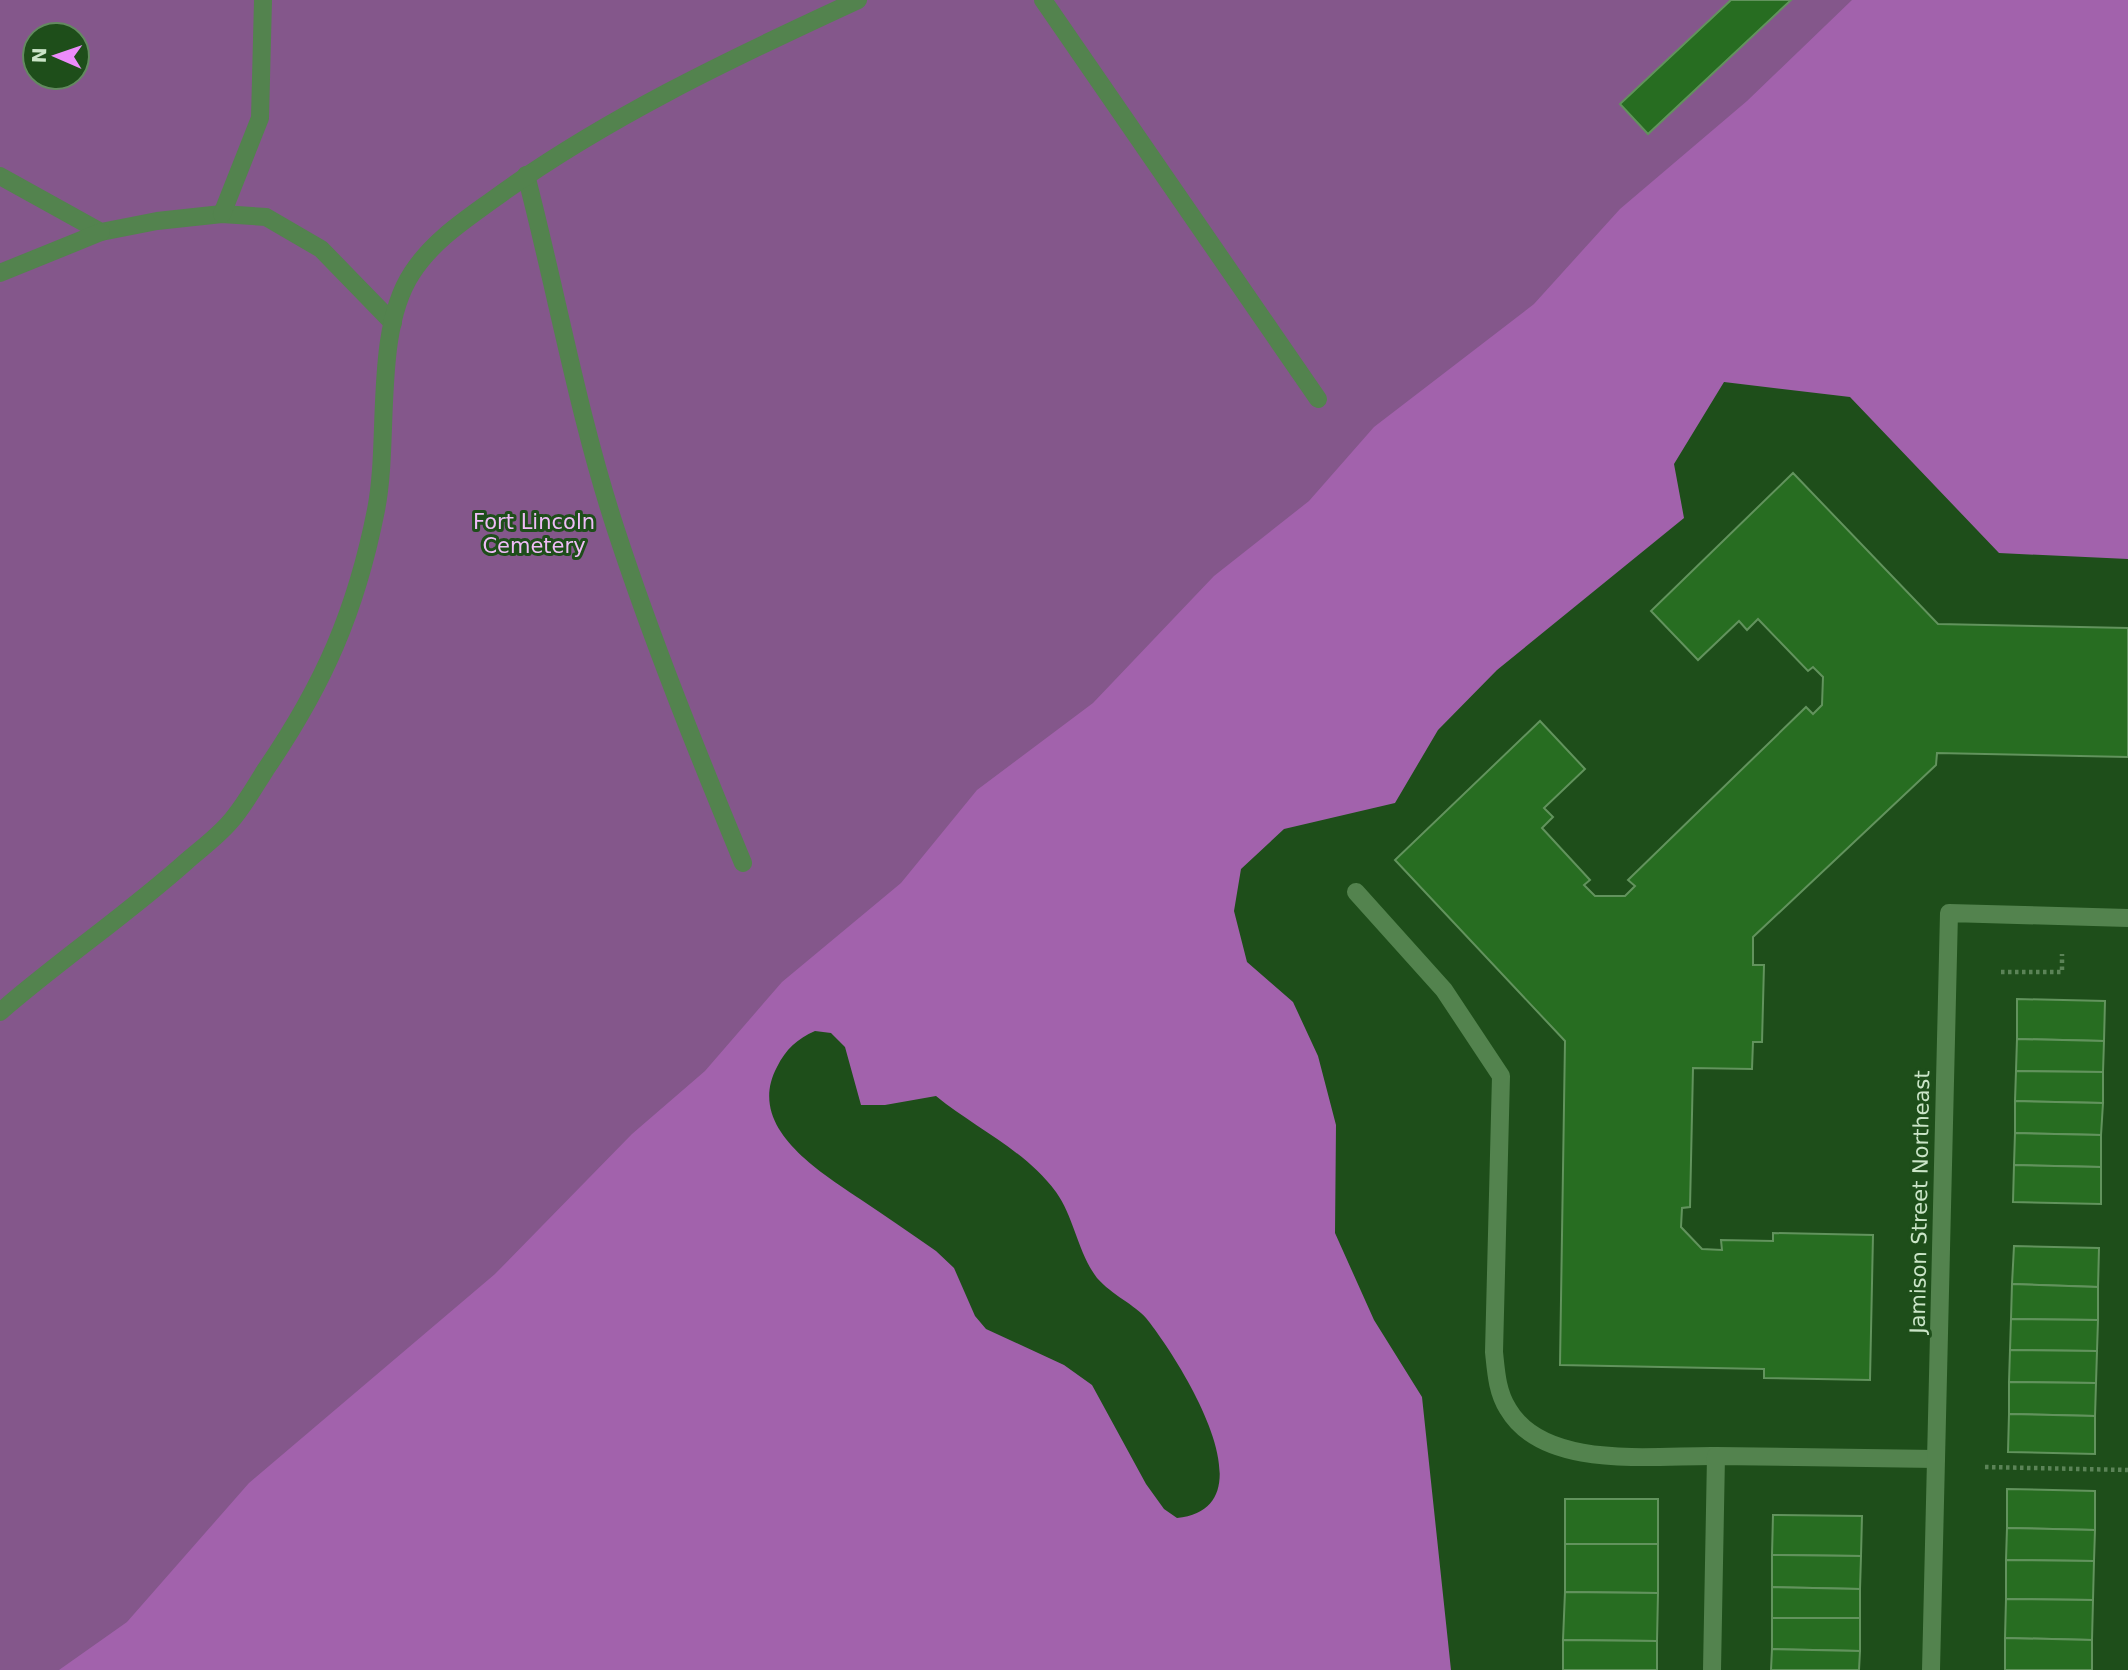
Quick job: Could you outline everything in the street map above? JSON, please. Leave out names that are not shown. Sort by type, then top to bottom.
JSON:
[{"type":"street","points":[[222,214],[260,118],[262,0]]},
{"type":"street","points":[[0,1012],[55,964],[143,901],[230,822],[309,705],[343,632],[368,550],[380,491],[393,323],[410,276],[423,258],[449,232],[526,175],[624,117],[750,50],[858,0]]},
{"type":"street","points":[[1043,0],[1318,399]]},
{"type":"street","points":[[526,175],[576,389],[616,530],[698,754],[743,863]]},
{"type":"street","points":[[0,176],[101,232]]},
{"type":"street","points":[[0,273],[101,232],[157,221],[222,214],[265,217],[321,249],[393,323]]},
{"type":"street","points":[[1356,892],[1444,989],[1501,1076],[1494,1352],[1497,1380],[1508,1410],[1529,1433],[1557,1448],[1582,1454],[1936,1459]]},
{"type":"street","name":"Jamison Street Northeast","points":[[1931,1670],[1949,913],[2128,918]]},
{"type":"street","points":[[1712,1670],[1716,1456]]},
{"type":"path","points":[[2001,972],[2062,972],[2062,954]]},
{"type":"path","points":[[1985,1467],[2128,1470]]},
{"type":"green space","name":"Fort Lincoln Cemetery","points":[[0,0],[1876,0],[107,1670],[0,1670]]},
{"type":"shaded area","points":[[1852,0],[2128,0],[2128,559],[1999,553],[1850,397],[1724,382],[1674,464],[1684,518],[1497,670],[1438,730],[1395,803],[1284,829],[1241,869],[1234,911],[1247,962],[1293,1002],[1318,1056],[1336,1125],[1335,1233],[1374,1320],[1422,1397],[1451,1670],[59,1670],[127,1622],[249,1483],[495,1274],[632,1134],[705,1071],[782,982],[901,883],[977,790],[1093,703],[1214,576],[1309,501],[1374,427],[1534,304],[1620,209],[1747,101]],"holes":[[[815,1031],[831,1033],[845,1047],[861,1105],[885,1105],[936,1096],[1015,1152],[1044,1177],[1056,1192],[1085,1258],[1097,1278],[1146,1318],[1195,1395],[1210,1428],[1219,1460],[1218,1488],[1205,1508],[1177,1518],[1164,1509],[1146,1484],[1092,1385],[1064,1365],[986,1329],[975,1316],[954,1268],[936,1251],[825,1175],[791,1145],[778,1128],[771,1109],[770,1089],[777,1067],[788,1050],[803,1037]]]},
{"type":"building","points":[[1731,0],[1791,0],[1648,134],[1620,104]]},
{"type":"building","points":[[1793,473],[1938,624],[2128,628],[2128,757],[1937,753],[1936,765],[1753,937],[1753,965],[1764,965],[1762,1042],[1753,1042],[1752,1069],[1693,1068],[1690,1207],[1682,1208],[1681,1227],[1702,1249],[1722,1250],[1721,1240],[1773,1241],[1773,1233],[1873,1235],[1870,1380],[1764,1378],[1764,1369],[1560,1365],[1565,1041],[1395,860],[1540,721],[1585,769],[1544,808],[1553,817],[1542,828],[1590,880],[1584,885],[1595,896],[1625,896],[1635,886],[1628,880],[1806,707],[1813,714],[1822,705],[1823,677],[1813,667],[1808,671],[1758,619],[1747,630],[1739,621],[1698,660],[1651,611]]},
{"type":"building","points":[[2017,999],[2105,1001],[2104,1041],[2017,1039]]},
{"type":"building","points":[[2017,1039],[2104,1041],[2103,1072],[2016,1071]]},
{"type":"building","points":[[2016,1071],[2103,1072],[2103,1103],[2015,1101]]},
{"type":"building","points":[[2015,1101],[2103,1103],[2101,1135],[2015,1133]]},
{"type":"building","points":[[2015,1133],[2101,1135],[2101,1167],[2014,1165]]},
{"type":"building","points":[[2014,1165],[2101,1167],[2101,1204],[2013,1202]]},
{"type":"building","points":[[2014,1246],[2099,1248],[2098,1287],[2012,1284]]},
{"type":"building","points":[[2012,1284],[2098,1287],[2098,1320],[2011,1319]]},
{"type":"building","points":[[2011,1319],[2098,1320],[2097,1351],[2010,1350]]},
{"type":"building","points":[[2010,1350],[2097,1351],[2096,1383],[2009,1382]]},
{"type":"building","points":[[2009,1382],[2096,1383],[2095,1416],[2009,1414]]},
{"type":"building","points":[[2009,1414],[2095,1416],[2095,1454],[2008,1452]]},
{"type":"building","points":[[2007,1489],[2095,1491],[2095,1530],[2007,1528]]},
{"type":"building","points":[[1565,1499],[1658,1499],[1658,1544],[1565,1544]]},
{"type":"building","points":[[1773,1515],[1862,1516],[1861,1556],[1772,1555]]},
{"type":"building","points":[[2007,1528],[2095,1530],[2094,1561],[2006,1560]]},
{"type":"building","points":[[1565,1544],[1658,1544],[1658,1593],[1565,1592]]},
{"type":"building","points":[[1772,1555],[1861,1556],[1860,1589],[1772,1587]]},
{"type":"building","points":[[2006,1560],[2094,1561],[2093,1600],[2006,1599]]},
{"type":"building","points":[[1772,1587],[1860,1589],[1860,1618],[1772,1618]]},
{"type":"building","points":[[1565,1592],[1658,1593],[1657,1641],[1563,1640]]},
{"type":"building","points":[[2006,1599],[2093,1600],[2092,1640],[2005,1638]]},
{"type":"building","points":[[1772,1618],[1860,1618],[1860,1651],[1772,1649]]},
{"type":"building","points":[[2005,1638],[2092,1640],[2092,1670],[2005,1670]]},
{"type":"building","points":[[1563,1640],[1657,1641],[1657,1670],[1563,1670]]},
{"type":"building","points":[[1772,1649],[1860,1651],[1859,1670],[1771,1670]]}]
